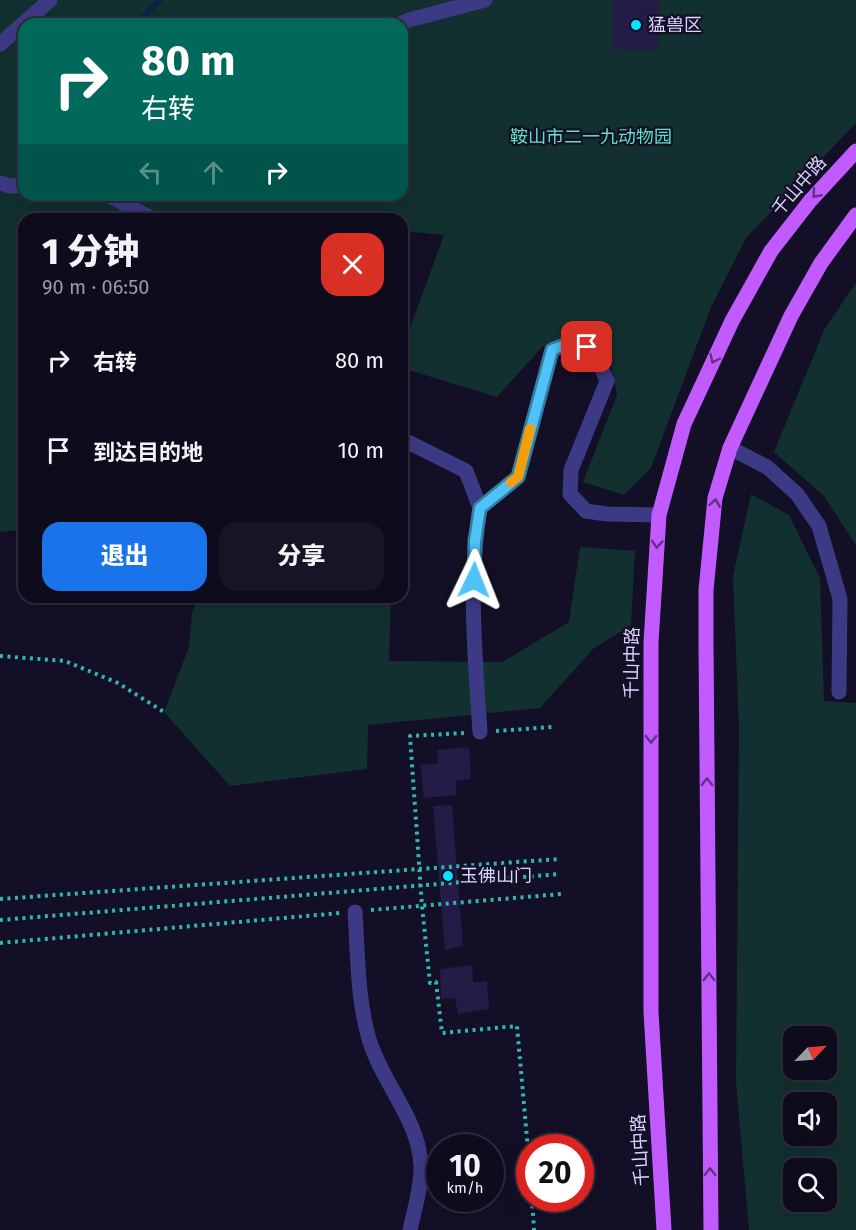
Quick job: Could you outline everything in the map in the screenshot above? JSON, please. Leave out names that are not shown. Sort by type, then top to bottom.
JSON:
[{"type":"main road","name":"千山中路","points":[[664,1230],[651,1012],[651,642],[659,515],[684,424],[732,321],[771,251],[810,201],[856,151]]},
{"type":"main road","points":[[711,1230],[706,590],[715,498],[730,448],[791,316],[821,263],[856,215]]},
{"type":"lane","points":[[28,18],[50,0]]},
{"type":"lane","points":[[408,20],[485,0]]},
{"type":"lane","points":[[0,44],[18,27]]},
{"type":"lane","points":[[0,183],[18,185]]},
{"type":"lane","points":[[119,201],[142,213]]},
{"type":"lane","points":[[480,508],[518,477],[552,350],[569,343],[587,347],[601,365],[607,381],[571,470],[570,494],[586,511],[607,514],[659,515]]},
{"type":"lane","points":[[408,442],[466,471],[480,508],[475,541],[473,600],[480,732]]},
{"type":"lane","points":[[730,448],[767,466],[797,494],[819,526],[840,599],[839,692]]},
{"type":"lane","points":[[355,912],[362,1012],[367,1032],[382,1072],[417,1141],[421,1168],[410,1230]]},
{"type":"path","points":[[0,656],[65,662],[118,682],[164,712]]},
{"type":"path","points":[[527,1134],[517,1026],[442,1033],[436,982],[430,983],[410,736],[552,727]]},
{"type":"path","points":[[0,899],[559,859]]},
{"type":"path","points":[[0,921],[344,894],[421,885],[560,874]]},
{"type":"path","points":[[0,943],[562,894]]},
{"type":"path","points":[[533,1212],[534,1230]]},
{"type":"green space","name":"鞍山市二一九动物园","points":[[0,0],[856,0],[856,123],[746,238],[711,307],[651,468],[624,495],[583,482],[617,395],[610,361],[543,346],[497,397],[408,370],[408,334],[444,235],[408,232],[408,213],[18,213],[18,530],[0,532]]},
{"type":"green space","points":[[856,283],[856,545],[824,496],[774,452],[825,328]]},
{"type":"green space","points":[[751,494],[789,515],[820,578],[824,701],[856,703],[856,1230],[749,1230],[736,1082],[739,728],[733,576]]},
{"type":"green space","points":[[580,547],[635,551],[631,625],[593,649],[540,708],[368,725],[367,769],[230,786],[164,712],[189,647],[192,612],[196,603],[391,603],[389,661],[502,662],[569,622]]},
{"type":"building","name":"猛兽区","points":[[613,0],[659,0],[659,50],[613,49]]},
{"type":"building","points":[[469,747],[471,779],[456,781],[456,795],[424,798],[420,765],[438,763],[437,750]]},
{"type":"building","name":"玉佛山门","points":[[452,805],[463,946],[445,950],[433,806]]},
{"type":"building","points":[[472,965],[473,982],[487,981],[489,1009],[458,1014],[455,998],[441,999],[440,969]]},
{"type":"waterway","points":[[143,18],[160,0]]},
{"type":"slow traffic","points":[[511,482],[518,477],[530,429]]},
{"type":"place","name":"猛兽区","points":[[636,25]]},
{"type":"place","name":"玉佛山门","points":[[448,876]]},
{"type":"route","points":[[474,580],[475,541],[480,508],[518,477],[552,350],[569,343],[587,347]]}]
